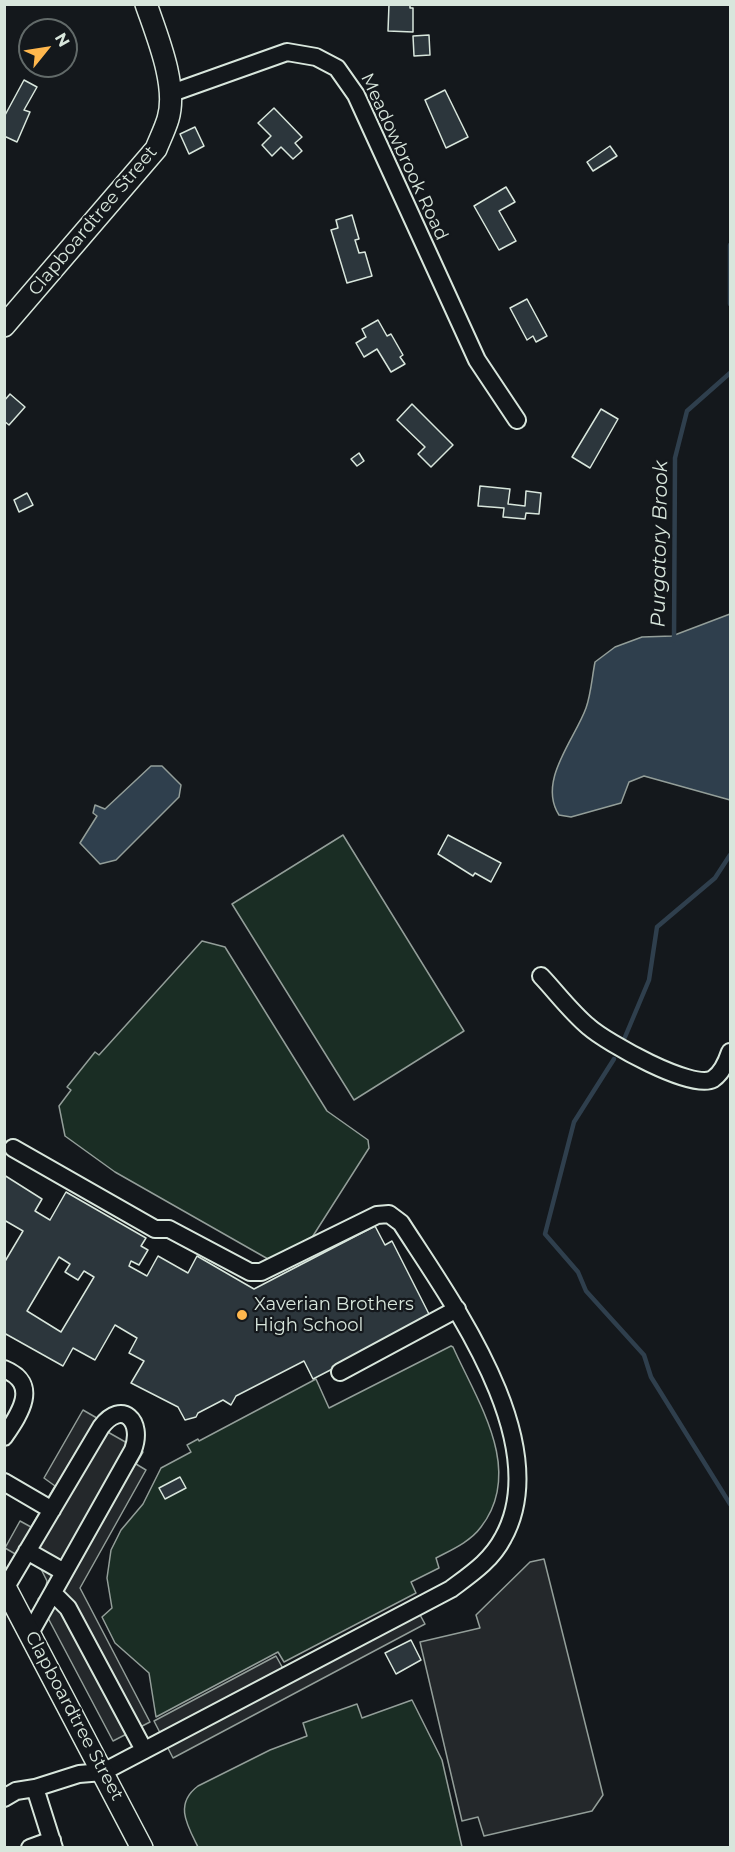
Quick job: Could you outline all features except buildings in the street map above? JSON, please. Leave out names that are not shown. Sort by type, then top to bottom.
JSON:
[{"type":"main road","name":"Clapboardtree Street","points":[[4,326],[156,149],[169,117],[169,94],[167,68],[146,4]]},
{"type":"main road","name":"Clapboardtree Street","points":[[5,1586],[142,1848]]},
{"type":"street","name":"Meadowbrook Road","points":[[169,94],[287,52],[316,57],[338,68],[356,95],[477,360],[517,420]]},
{"type":"street","points":[[541,976],[589,1027],[623,1050],[684,1078],[699,1081],[712,1080],[721,1071],[730,1052]]},
{"type":"street","points":[[4,1798],[16,1791],[35,1788],[80,1774],[103,1772],[452,1589],[484,1565],[501,1542],[516,1503],[518,1458],[502,1402],[457,1309],[401,1223],[389,1214],[377,1215],[261,1272],[250,1272],[169,1229],[155,1229],[13,1148]]},
{"type":"street","points":[[340,1372],[457,1309]]},
{"type":"street","points":[[4,1369],[14,1373],[21,1381],[24,1401],[4,1437]]},
{"type":"street","points":[[5,1586],[105,1422],[117,1415],[128,1415],[137,1427],[138,1435],[133,1450],[30,1633]]},
{"type":"street","points":[[4,1482],[51,1510]]},
{"type":"street","points":[[27,1551],[64,1572]]},
{"type":"street","points":[[53,1593],[68,1608],[144,1750]]},
{"type":"street","points":[[30,1848],[53,1844],[35,1788]]},
{"type":"green space","points":[[343,835],[464,1031],[354,1100],[232,904]]},
{"type":"green space","points":[[202,941],[225,947],[327,1111],[368,1140],[369,1148],[311,1239],[268,1259],[115,1172],[65,1136],[59,1106],[71,1090],[67,1087],[95,1052],[99,1055]]},
{"type":"green space","points":[[451,1346],[484,1413],[498,1459],[499,1482],[493,1505],[481,1527],[466,1541],[436,1558],[439,1568],[411,1582],[416,1593],[284,1662],[278,1652],[156,1717],[149,1673],[115,1643],[102,1617],[112,1608],[107,1578],[111,1550],[121,1530],[143,1504],[161,1468],[191,1452],[187,1445],[198,1439],[199,1441],[316,1379],[329,1408]]},
{"type":"green space","points":[[412,1700],[442,1760],[462,1847],[198,1847],[187,1823],[185,1807],[186,1800],[198,1786],[270,1750],[307,1736],[303,1723],[357,1704],[362,1718]]},
{"type":"shaded area","points":[[83,1410],[109,1425],[106,1431],[143,1452],[136,1464],[146,1470],[80,1588],[150,1722],[113,1741],[38,1599],[45,1592],[47,1581],[41,1569],[5,1548],[20,1521],[31,1527],[55,1486],[44,1478]]},
{"type":"shaded area","points":[[544,1559],[603,1795],[592,1811],[484,1836],[478,1817],[462,1821],[420,1642],[480,1628],[476,1615],[530,1562]]},
{"type":"shaded area","points":[[419,1613],[425,1624],[173,1758],[154,1721],[276,1656],[290,1681]]},
{"type":"water","points":[[730,614],[730,800],[644,776],[629,782],[621,803],[571,817],[559,815],[553,802],[552,788],[555,774],[586,708],[595,662],[615,647],[642,637],[672,636]]},
{"type":"water","points":[[151,766],[162,766],[181,785],[179,797],[116,860],[100,864],[80,843],[97,816],[93,813],[95,805],[105,809]]},
{"type":"waterway","name":"Purgatory Brook","points":[[730,245],[730,304]]},
{"type":"waterway","name":"Purgatory Brook","points":[[674,640],[675,458],[687,411],[730,373]]},
{"type":"waterway","name":"Purgatory Brook","points":[[625,1037],[649,980],[657,927],[715,878],[730,855]]},
{"type":"waterway","name":"Purgatory Brook","points":[[614,1059],[574,1122],[545,1234],[578,1272],[586,1291],[644,1355],[651,1377],[730,1504]]},
{"type":"place","name":"Xaverian Brothers High School","points":[[242,1315]]}]
